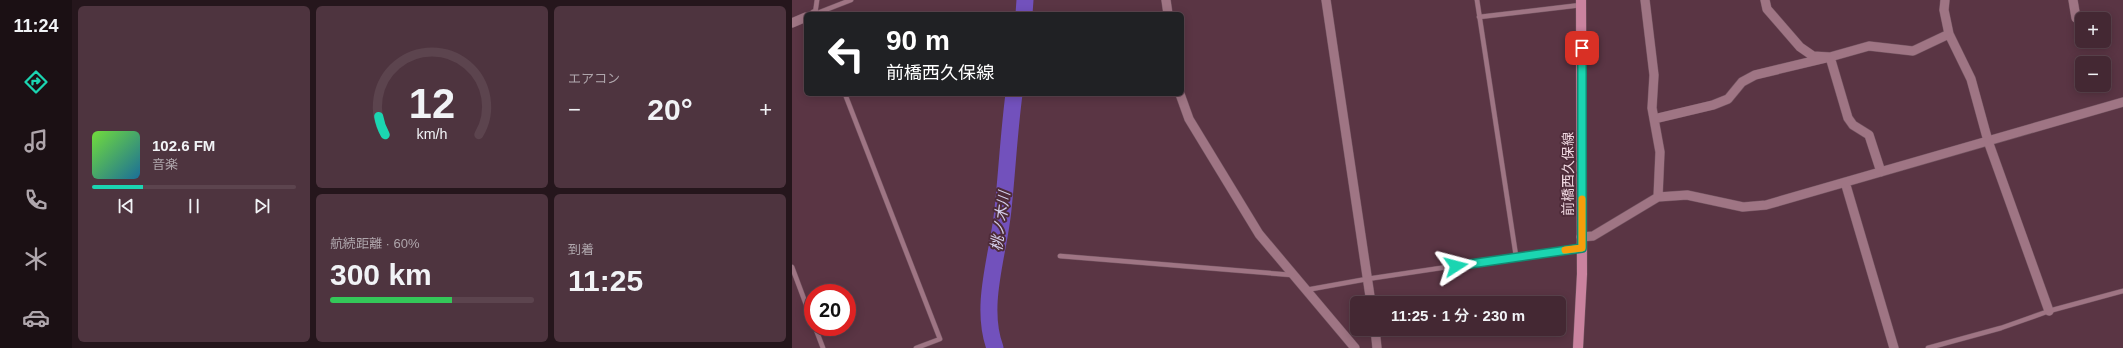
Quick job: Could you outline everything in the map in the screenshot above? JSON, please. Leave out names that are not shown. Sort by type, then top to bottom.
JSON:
[{"type":"main road","name":"前橋西久保線","points":[[1578,348],[1581,304],[1581,3]]},
{"type":"street","points":[[1166,0],[1168,12]]},
{"type":"street","points":[[1326,0],[1370,296]]},
{"type":"street","points":[[1645,0],[1654,75],[1652,108],[1660,152],[1658,196]]},
{"type":"street","points":[[1765,0],[1767,10],[1800,47],[1813,56],[1830,57]]},
{"type":"street","points":[[1945,0],[1944,10],[1949,34],[1971,79],[1988,141],[2049,311]]},
{"type":"street","points":[[2074,0],[2075,12]]},
{"type":"street","points":[[792,23],[804,18]]},
{"type":"street","points":[[1654,119],[1713,105],[1728,99],[1742,82],[1755,75],[1869,46],[1913,51],[1949,34]]},
{"type":"street","points":[[1830,57],[1848,118],[1853,125],[1869,135],[1881,172]]},
{"type":"street","points":[[1181,96],[1189,119],[1259,234],[1355,348]]},
{"type":"street","points":[[1581,242],[1658,196],[1687,195],[1751,208],[2123,102]]},
{"type":"street","points":[[1845,182],[1894,348]]},
{"type":"street","points":[[1375,336],[1377,348]]},
{"type":"lane","points":[[815,12],[817,0]]},
{"type":"lane","points":[[820,12],[851,0]]},
{"type":"lane","points":[[1477,0],[1516,256]]},
{"type":"lane","points":[[1479,17],[1581,3]]},
{"type":"lane","points":[[846,96],[940,339],[916,348]]},
{"type":"lane","points":[[1306,290],[1516,256],[1581,242]]},
{"type":"lane","points":[[1060,256],[1294,275]]},
{"type":"lane","points":[[792,268],[804,299]]},
{"type":"lane","points":[[1928,348],[2001,328],[2049,311],[2123,291]]},
{"type":"lane","points":[[818,336],[823,348]]},
{"type":"waterway","name":"桃ノ木川","points":[[1024,12],[1025,0]]},
{"type":"waterway","name":"桃ノ木川","points":[[995,348],[991,331],[989,297],[1001,226],[1014,96]]},
{"type":"slow traffic","points":[[1565,250],[1582,248],[1582,199]]},
{"type":"route","points":[[1456,266],[1516,256],[1582,248],[1582,48]]}]
